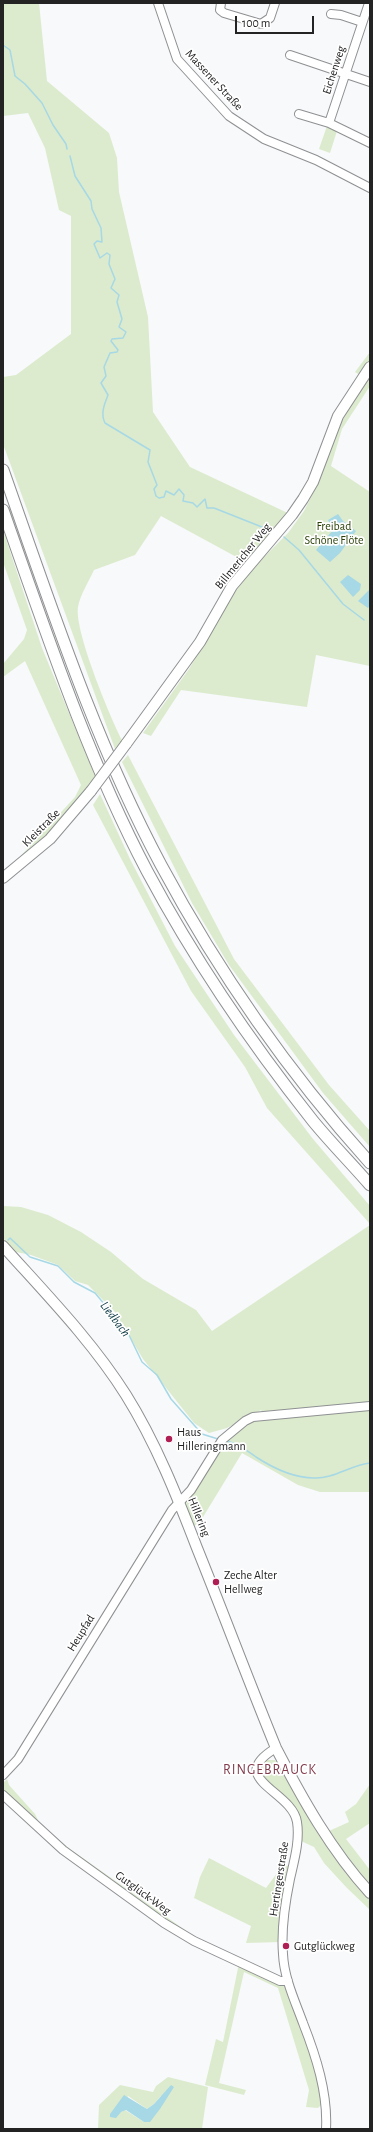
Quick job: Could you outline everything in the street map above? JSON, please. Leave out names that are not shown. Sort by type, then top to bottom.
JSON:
[{"type":"highway","points":[[3,470],[66,647],[106,749],[160,863],[198,932],[259,1027],[325,1113],[370,1164]]},
{"type":"highway","points":[[3,510],[55,657],[118,811],[148,872],[186,939],[248,1034],[314,1122],[370,1185]]},
{"type":"main road","name":"Billmericher Weg","points":[[91,791],[200,642],[232,586],[304,499],[313,482],[338,416],[370,367]]},
{"type":"main road","name":"Kleistraße","points":[[3,878],[50,839],[91,791]]},
{"type":"main road","name":"Hillering","points":[[4,1248],[86,1340],[114,1377],[137,1413],[156,1450],[179,1502],[276,1748],[320,1827],[347,1868],[370,1893]]},
{"type":"street","name":"Massener Straße","points":[[158,3],[177,59],[229,116],[264,139],[316,160],[370,188]]},
{"type":"street","points":[[221,7],[261,24],[270,18],[275,3]]},
{"type":"street","name":"Eichenweg","points":[[329,123],[369,3]]},
{"type":"street","points":[[331,14],[341,15],[362,22]]},
{"type":"street","points":[[290,55],[370,82]]},
{"type":"street","points":[[300,114],[329,123],[370,143]]},
{"type":"street","name":"Heupfad","points":[[3,1776],[18,1759],[167,1519],[179,1502],[191,1490],[222,1440],[245,1421],[253,1417],[370,1406]]},
{"type":"street","name":"Hertingerstraße","points":[[276,1748],[258,1761],[256,1769],[259,1778],[294,1812],[297,1822],[296,1848],[285,1902],[282,1946],[284,1968],[310,2041],[318,2070],[326,2110],[326,2129]]},
{"type":"street","name":"Gutglück-Weg","points":[[3,1795],[63,1850],[164,1924],[212,1950],[280,1981],[288,1981]]},
{"type":"green space","points":[[3,3],[39,3],[47,81],[109,133],[117,158],[119,192],[148,317],[153,412],[190,467],[292,515],[257,554],[242,560],[161,516],[135,555],[94,570],[79,602],[78,618],[94,674],[122,740],[115,749],[3,444],[3,377],[16,375],[71,334],[71,216],[59,210],[45,148],[28,113],[3,116]]},
{"type":"green space","points":[[327,126],[337,131],[330,153],[319,149]]},
{"type":"green space","points":[[370,352],[370,363],[360,375],[355,372]]},
{"type":"green space","name":"Freibad Schöne Flöte","points":[[370,376],[370,386],[342,429],[331,466],[370,492],[370,666],[316,655],[307,707],[181,690],[151,736],[143,733],[189,669],[235,592],[256,565],[288,533],[304,511],[319,481],[338,428],[359,391]]},
{"type":"green space","points":[[3,530],[42,648],[96,778],[76,807],[22,862],[18,859],[75,797],[81,785],[25,661],[3,677],[3,664],[24,639],[27,630],[3,562]]},
{"type":"green space","points":[[128,755],[234,959],[329,1085],[370,1131],[370,1147],[323,1093],[229,965],[192,903],[122,762]]},
{"type":"green space","points":[[100,794],[130,859],[175,946],[234,1035],[313,1139],[370,1206],[370,1224],[267,1108],[245,1067],[191,991],[93,805]]},
{"type":"green space","points":[[3,1206],[21,1207],[48,1215],[81,1232],[111,1252],[143,1279],[196,1310],[212,1331],[370,1225],[370,1403],[264,1414],[261,1410],[227,1428],[209,1433],[194,1423],[143,1359],[115,1312],[88,1285],[75,1281],[58,1265],[31,1255],[16,1252],[3,1238]]},
{"type":"green space","points":[[370,1406],[370,1492],[320,1492],[298,1485],[242,1453],[200,1522],[194,1526],[186,1506],[187,1497],[222,1440],[245,1421]]},
{"type":"green space","points":[[267,1760],[275,1760],[316,1829],[343,1869],[370,1900],[370,1910],[324,1863],[314,1847],[301,1841],[301,1828],[259,1771],[262,1764]]},
{"type":"green space","points":[[7,1779],[9,1785],[35,1814],[40,1824],[70,1849],[185,1930],[183,1933],[64,1849],[3,1792],[3,1783]]},
{"type":"green space","points":[[370,1784],[370,1823],[346,1839],[370,1870],[370,1886],[358,1873],[329,1831],[349,1822],[345,1812],[356,1804]]},
{"type":"green space","points":[[209,1858],[266,1888],[283,1865],[290,1866],[280,1942],[246,1943],[251,1926],[194,1898],[200,1877]]},
{"type":"green space","points":[[239,1963],[285,1986],[307,2041],[319,2084],[321,2105],[318,2108],[306,2107],[309,2090],[278,1988],[244,1972],[219,2083],[246,2090],[244,2095],[205,2085],[216,2039],[223,2042]]},
{"type":"green space","points":[[168,2077],[208,2087],[202,2129],[98,2129],[99,2105],[120,2085],[153,2092],[156,2086]],"holes":[[[128,2096],[147,2109],[161,2096],[159,2109],[152,2118],[144,2122],[125,2110],[121,2112]]]},
{"type":"water","points":[[338,514],[343,521],[356,531],[340,553],[330,562],[316,550],[333,530],[328,520]]},
{"type":"water","points":[[348,575],[361,584],[360,590],[353,597],[340,582]]},
{"type":"water","points":[[369,590],[370,606],[368,608],[358,601]]},
{"type":"water","points":[[171,2085],[174,2087],[150,2122],[144,2122],[126,2110],[121,2112],[116,2118],[110,2117],[110,2114],[124,2095],[147,2109],[154,2104]]},
{"type":"waterway","points":[[3,45],[10,50],[15,76],[25,84],[42,103],[53,125],[66,144],[67,149]]},
{"type":"waterway","points":[[70,156],[75,176],[91,201],[92,209],[101,228],[102,242],[97,241],[94,244],[100,258],[107,253],[110,255],[109,264],[115,279],[111,288],[119,295],[117,302],[122,319],[119,327],[126,332],[123,338],[112,339],[111,341],[118,350],[117,352],[110,353],[104,367],[106,376],[101,383],[108,395],[103,412],[105,423],[150,450],[148,462],[157,485],[154,489],[156,496],[159,498],[164,497],[166,491],[174,495],[179,489],[184,495],[183,501],[193,503],[197,507],[205,499],[207,508],[214,508],[267,529],[273,529]]},
{"type":"waterway","points":[[284,537],[299,550],[343,604],[364,620]]},
{"type":"waterway","name":"Liedbach","points":[[8,1240],[10,1238],[30,1257],[58,1266],[74,1282],[95,1293],[127,1331],[142,1362],[157,1375],[171,1399],[202,1434],[218,1439]]},
{"type":"waterway","name":"Liedbach","points":[[227,1441],[239,1446],[277,1468],[306,1478],[321,1478],[356,1466],[370,1463]]},
{"type":"place","name":"Haus Hilleringmann","points":[[169,1439]]},
{"type":"place","name":"Zeche Alter Hellweg","points":[[216,1582]]},
{"type":"place","name":"Gutglückweg","points":[[286,1946]]},
{"type":"district","name":"RINGEBRAUCK","points":[[270,1770]]}]
